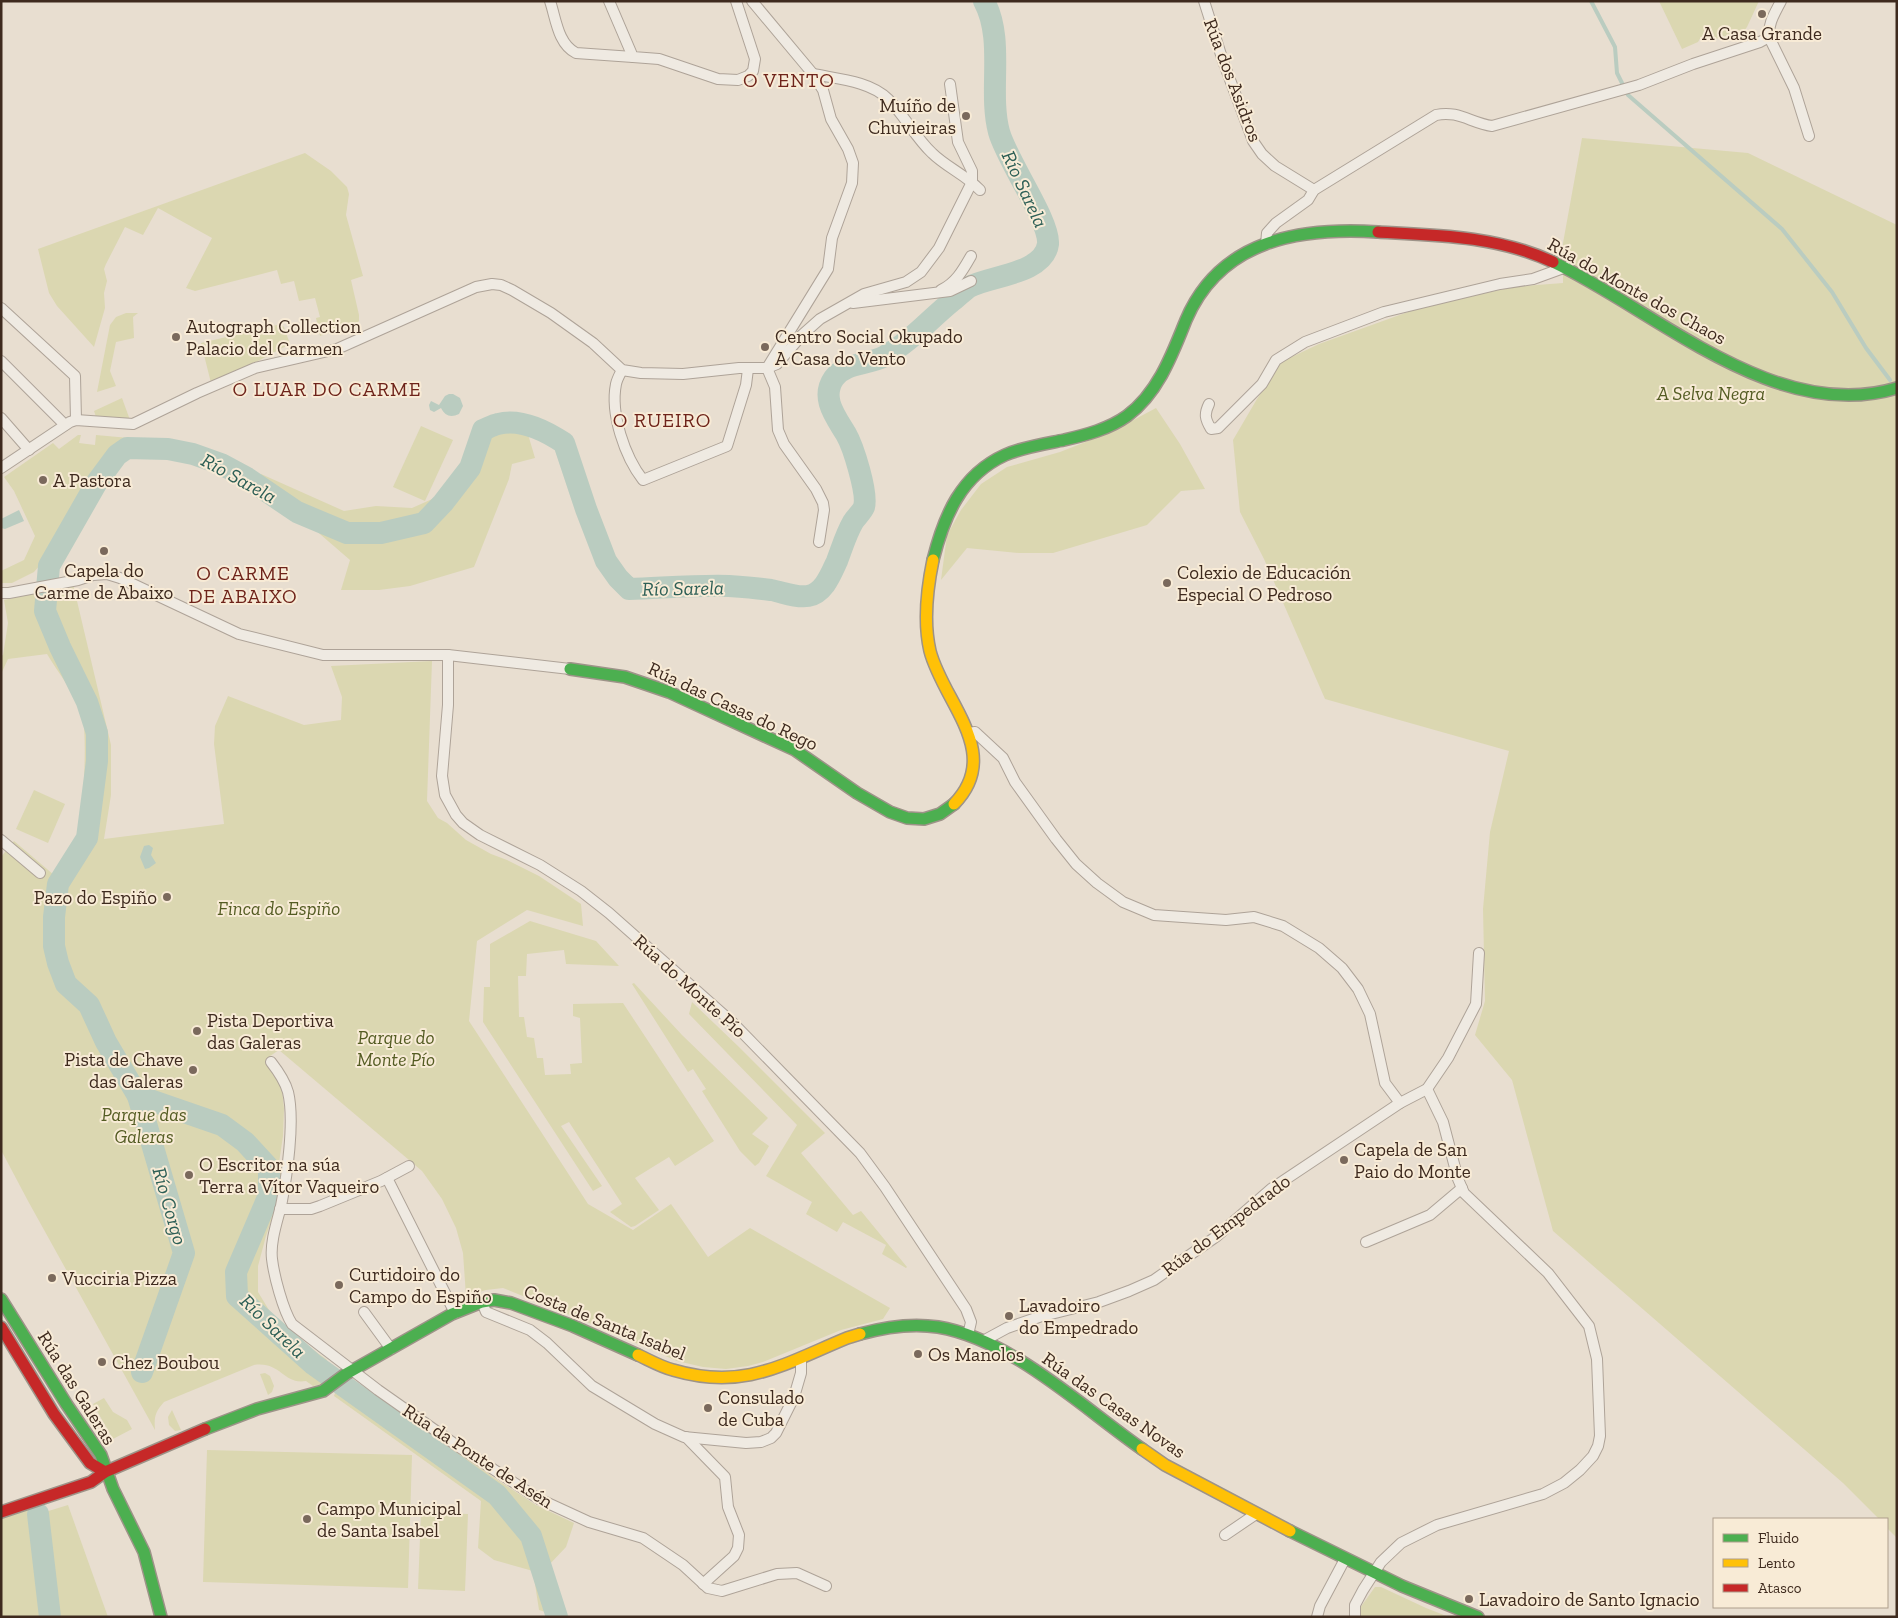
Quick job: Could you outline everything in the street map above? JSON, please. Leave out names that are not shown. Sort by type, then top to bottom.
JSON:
[{"type":"street","points":[[550,1],[563,42],[568,49],[576,53],[659,59],[718,79],[738,80],[748,76],[753,71],[755,59],[736,1]]},
{"type":"street","points":[[609,1],[633,57]]},
{"type":"street","points":[[752,1],[813,74],[823,90],[831,119],[848,149],[853,163],[852,183],[832,238],[828,269],[767,368]]},
{"type":"street","name":"Rúa dos Asidros","points":[[1204,1],[1222,61],[1253,141],[1262,154],[1276,166],[1314,190]]},
{"type":"street","points":[[1781,1],[1772,18],[1769,37],[1794,88],[1809,136]]},
{"type":"street","points":[[1266,244],[1268,233],[1276,223],[1308,200],[1314,190],[1436,115],[1446,112],[1456,114],[1472,122],[1492,126],[1633,87],[1693,64],[1760,42],[1769,37]]},
{"type":"street","points":[[813,74],[864,85],[888,99],[921,143],[980,190]]},
{"type":"street","points":[[1,468],[65,425],[76,420],[133,424],[256,368],[337,349],[476,287],[492,284],[512,290],[551,313],[594,344],[622,370],[641,373],[683,374],[767,368],[777,364],[802,335],[820,319],[864,294],[906,282],[921,272],[939,248],[972,182],[972,171],[958,142],[950,84]]},
{"type":"street","name":"Rúa do Monte dos Chaos","points":[[1266,244],[1293,236],[1339,230],[1473,238],[1531,253],[1566,267],[1684,339],[1764,378],[1811,392],[1840,396],[1873,396],[1897,388]]},
{"type":"street","name":"Rúa das Casas do Rego","points":[[570,669],[625,677],[650,684],[691,702],[801,753],[875,804],[897,816],[917,820],[933,818],[942,813],[961,797],[969,780],[972,764],[969,732],[944,687],[934,662],[927,624],[928,592],[940,530],[954,500],[966,483],[982,468],[1000,457],[1092,433],[1113,425],[1130,414],[1140,405],[1160,379],[1197,298],[1205,286],[1230,263],[1266,244]]},
{"type":"street","points":[[934,292],[947,287],[961,274],[971,256]]},
{"type":"street","points":[[1209,404],[1205,419],[1210,429],[1218,428],[1262,384],[1276,360],[1305,342],[1384,312],[1500,284],[1533,279],[1566,267]]},
{"type":"street","points":[[847,304],[950,291],[971,281]]},
{"type":"street","points":[[1,308],[75,376],[76,420]]},
{"type":"street","points":[[1,361],[65,425]]},
{"type":"street","points":[[767,368],[775,387],[778,430],[784,444],[816,489],[823,503],[824,510],[819,542]]},
{"type":"street","points":[[622,370],[616,383],[616,416],[621,437],[636,471],[643,480],[726,446],[746,385],[748,369]]},
{"type":"street","points":[[1,418],[28,450]]},
{"type":"street","points":[[5,593],[78,580],[93,575],[113,575],[239,634],[323,655],[448,655],[570,669]]},
{"type":"street","name":"Rúa do Monte Pío","points":[[448,655],[447,714],[442,776],[445,795],[456,815],[463,823],[480,835],[540,865],[581,891],[685,980],[755,1044],[848,1140],[874,1172],[966,1309],[971,1322],[968,1335]]},
{"type":"street","points":[[969,732],[975,732],[1003,758],[1015,782],[1076,864],[1097,883],[1123,902],[1154,915],[1226,920],[1254,917],[1283,926],[1319,948],[1342,968],[1358,989],[1370,1014],[1385,1083],[1400,1103]]},
{"type":"street","points":[[1,840],[40,873]]},
{"type":"street","points":[[1356,1617],[1354,1610],[1358,1598],[1381,1562],[1401,1543],[1437,1525],[1543,1494],[1564,1483],[1593,1456],[1600,1436],[1597,1360],[1589,1326],[1548,1273],[1464,1193],[1442,1122],[1427,1089],[1448,1058],[1476,1004],[1479,953]]},
{"type":"street","name":"Rúa da Ponte de Asén","points":[[271,1062],[283,1079],[288,1094],[290,1132],[284,1188],[272,1258],[286,1315],[298,1330],[349,1372],[539,1499],[589,1522],[643,1538],[683,1565],[703,1584],[713,1590],[722,1591],[777,1574],[797,1573],[826,1586]]},
{"type":"street","name":"Rúa do Empedrado","points":[[983,1341],[1007,1328],[1039,1317],[1099,1302],[1154,1280],[1217,1236],[1271,1190],[1400,1103],[1427,1089]]},
{"type":"street","points":[[280,1209],[310,1209],[320,1206],[387,1178],[409,1166]]},
{"type":"street","points":[[387,1178],[455,1313]]},
{"type":"street","points":[[1366,1242],[1430,1215],[1462,1188]]},
{"type":"street","name":"Rúa das Galeras","points":[[1,1299],[67,1406],[101,1455],[105,1472]]},
{"type":"street","name":"Costa de Santa Isabel","points":[[105,1472],[173,1442],[249,1412],[323,1391],[349,1372],[391,1348],[455,1313],[482,1302],[494,1300],[511,1303],[573,1326],[672,1370],[707,1378],[726,1379],[752,1376],[847,1338],[879,1329],[915,1325],[950,1330]]},
{"type":"street","points":[[482,1302],[486,1312],[530,1330],[547,1343],[592,1386],[655,1424],[686,1437],[746,1443],[761,1442],[771,1438],[776,1433],[794,1397],[801,1373],[801,1358]]},
{"type":"street","points":[[364,1312],[391,1348]]},
{"type":"street","name":"Rúa das Galeras","points":[[1,1327],[60,1421],[90,1463],[105,1472]]},
{"type":"street","name":"Rúa das Casas Novas","points":[[950,1330],[983,1341],[1021,1360],[1165,1465],[1256,1514],[1374,1573],[1478,1617]]},
{"type":"street","points":[[686,1437],[725,1477],[728,1507],[739,1535],[738,1548],[734,1556],[703,1584]]},
{"type":"street","points":[[1,1512],[91,1482],[105,1472],[144,1552],[161,1617]]},
{"type":"street","points":[[1225,1535],[1256,1514]]},
{"type":"street","points":[[1317,1617],[1320,1606],[1345,1558]]},
{"type":"green space","points":[[1659,1],[1759,1],[1744,31],[1715,39],[1713,34],[1701,37],[1698,42],[1682,49]]},
{"type":"green space","name":"A Selva Negra","points":[[1582,138],[1748,153],[1897,225],[1897,1538],[1888,1529],[1888,1518],[1878,1518],[1843,1483],[1553,1231],[1512,1080],[1475,1035],[1485,1001],[1483,909],[1490,832],[1509,751],[1325,699],[1264,559],[1240,512],[1233,440],[1281,362],[1319,344],[1419,308],[1513,287],[1563,283],[1563,243]]},
{"type":"green space","points":[[305,153],[331,171],[347,187],[349,194],[346,215],[363,276],[351,280],[359,315],[359,321],[356,324],[320,336],[316,318],[320,317],[315,298],[299,301],[294,281],[281,284],[277,270],[195,291],[186,288],[212,238],[158,208],[143,235],[125,227],[106,264],[104,269],[107,281],[104,293],[105,308],[94,347],[57,306],[49,293],[38,249]]},
{"type":"green space","points":[[126,313],[138,313],[133,317],[134,338],[116,342],[110,371],[116,386],[97,392],[110,325],[116,317]]},
{"type":"green space","points":[[281,324],[284,327],[290,344],[231,375],[211,383],[201,343]]},
{"type":"green space","points":[[122,398],[130,420],[96,417],[94,411]]},
{"type":"green space","points":[[1156,408],[1180,444],[1205,489],[1181,491],[1147,525],[1053,553],[1019,553],[967,548],[941,580],[947,535],[961,510],[981,484],[1007,467],[1060,452],[1111,432]]},
{"type":"green space","points":[[522,414],[535,458],[512,464],[509,479],[474,567],[410,586],[379,590],[341,590],[350,560],[262,484],[261,474],[344,511],[376,506],[412,508],[439,496],[464,465],[483,423]]},
{"type":"green space","points":[[421,426],[453,440],[425,501],[393,487]]},
{"type":"green space","points":[[78,435],[81,435],[79,443],[95,445],[96,435],[129,438],[130,445],[112,450],[100,466],[51,552],[34,572],[12,583],[1,583],[1,571],[24,560],[35,536],[14,491],[4,477],[53,443],[59,449]]},
{"type":"green space","points":[[73,584],[111,745],[111,795],[104,839],[224,824],[214,744],[215,726],[228,696],[304,725],[341,720],[342,697],[331,666],[432,661],[427,801],[438,818],[447,823],[466,840],[539,876],[581,904],[583,926],[527,910],[477,941],[469,1021],[588,1204],[633,1230],[671,1204],[708,1257],[750,1228],[890,1308],[883,1319],[841,1330],[763,1362],[726,1369],[703,1367],[677,1361],[503,1288],[486,1290],[466,1296],[463,1253],[456,1228],[442,1199],[422,1171],[279,1050],[270,1056],[272,1071],[282,1089],[284,1109],[283,1136],[279,1163],[282,1171],[277,1204],[258,1266],[258,1292],[272,1315],[298,1339],[326,1359],[334,1370],[334,1375],[325,1384],[313,1386],[306,1381],[292,1380],[270,1366],[254,1365],[164,1402],[156,1415],[155,1430],[1,1150],[1,857],[14,841],[54,875],[66,862],[75,848],[78,837],[83,801],[85,757],[85,736],[81,710],[47,654],[8,659],[1,674],[1,656],[3,655],[8,623],[4,600]]},
{"type":"green space","points":[[34,790],[65,804],[48,843],[16,829]]},
{"type":"green space","points":[[530,921],[596,941],[619,966],[566,964],[564,950],[527,954],[526,976],[518,976],[519,1017],[524,1017],[527,1037],[534,1038],[537,1058],[543,1058],[545,1075],[571,1074],[570,1064],[582,1063],[580,1018],[573,1016],[573,1004],[623,1003],[714,1141],[675,1166],[669,1157],[635,1178],[659,1210],[635,1226],[631,1227],[610,1212],[622,1204],[569,1122],[561,1126],[602,1186],[593,1191],[483,1022],[484,987],[490,987],[490,944]]},
{"type":"green space","points":[[634,983],[682,1035],[768,1118],[752,1134],[769,1146],[759,1163],[755,1166],[740,1151],[702,1091],[706,1089],[693,1069],[688,1072],[632,984]]},
{"type":"green space","points":[[692,1002],[825,1133],[801,1153],[853,1215],[861,1211],[906,1268],[882,1254],[886,1245],[843,1222],[837,1232],[806,1214],[812,1202],[766,1176],[797,1125],[689,1014]]},
{"type":"green space","points":[[265,1373],[270,1376],[274,1386],[272,1392],[268,1395],[260,1374]]},
{"type":"green space","points":[[348,1380],[406,1416],[536,1505],[574,1523],[566,1547],[548,1566],[552,1614],[539,1610],[533,1571],[494,1560],[478,1548],[481,1501],[334,1396],[337,1387]]},
{"type":"green space","points":[[104,1398],[113,1412],[127,1420],[132,1429],[113,1439],[93,1404]]},
{"type":"green space","points":[[172,1410],[181,1430],[175,1431],[169,1425],[168,1417]]},
{"type":"green space","name":"Campo Municipal de Santa Isabel","points":[[207,1450],[412,1455],[408,1588],[203,1582]]},
{"type":"green space","points":[[68,1505],[108,1617],[57,1617],[42,1513]]},
{"type":"green space","points":[[28,1509],[34,1516],[48,1617],[1,1617],[1,1519]]},
{"type":"green space","points":[[421,1512],[468,1514],[465,1591],[418,1589]]},
{"type":"green space","points":[[1375,1587],[1381,1587],[1449,1617],[1360,1617],[1360,1608]]},
{"type":"shaded area","points":[[449,394],[460,398],[463,406],[459,414],[449,416],[441,408],[434,412],[430,410],[429,405],[431,401],[439,405],[445,396]]},
{"type":"shaded area","points":[[19,510],[24,521],[5,529],[1,528],[1,519]]},
{"type":"shaded area","points":[[149,845],[153,848],[151,855],[156,863],[145,869],[140,857],[144,846]]},
{"type":"waterway","name":"Río Sarela","points":[[557,1617],[531,1536],[497,1495],[313,1364],[237,1296],[236,1272],[269,1195],[269,1168],[245,1142],[222,1125],[138,1096],[106,1042],[89,1005],[66,984],[54,946],[54,917],[58,884],[87,838],[97,761],[97,733],[87,702],[45,611],[49,566],[97,482],[117,455],[127,448],[168,449],[193,454],[221,464],[247,478],[297,512],[347,533],[381,533],[424,523],[443,503],[470,468],[483,430],[498,424],[515,423],[541,430],[564,443],[606,561],[618,578],[629,589],[729,586],[771,590],[798,596],[814,594],[823,587],[829,577],[846,536],[854,520],[864,507],[865,500],[862,481],[852,448],[834,414],[829,400],[830,385],[834,378],[851,366],[879,359],[894,350],[911,338],[969,287],[1014,273],[1037,262],[1044,254],[1048,244],[1047,234],[1042,221],[1003,144],[999,132],[995,100],[994,32],[984,1]]},
{"type":"waterway","points":[[1591,1],[1615,47],[1617,73],[1628,95],[1782,229],[1832,292],[1866,348],[1890,380]]},
{"type":"waterway","name":"Río Corgo","points":[[138,1096],[184,1253],[142,1372]]},
{"type":"waterway","name":"Río Corgo","points":[[38,1514],[50,1617]]},
{"type":"traffic: fast","points":[[933,560],[943,528],[957,498],[966,485],[990,463],[1019,450],[1081,436],[1105,428],[1120,421],[1138,407],[1156,385],[1186,320],[1201,293],[1219,272],[1241,256],[1265,244],[1291,237],[1319,232],[1378,232]]},
{"type":"traffic: fast","points":[[1553,262],[1718,357],[1762,377],[1807,391],[1852,395],[1897,388]]},
{"type":"traffic: fast","points":[[570,669],[625,677],[669,692],[795,750],[857,793],[890,812],[907,818],[924,819],[940,814],[954,804]]},
{"type":"traffic: fast","points":[[1,1299],[67,1405],[101,1455],[113,1489],[144,1552],[161,1617]]},
{"type":"traffic: fast","points":[[205,1429],[257,1409],[323,1391],[346,1374],[452,1314],[482,1302],[494,1300],[511,1303],[573,1326],[638,1355]]},
{"type":"traffic: fast","points":[[860,1334],[879,1329],[918,1325],[938,1327],[965,1334],[992,1345],[1045,1377],[1142,1449]]},
{"type":"traffic: fast","points":[[1290,1531],[1402,1586],[1478,1617]]},
{"type":"traffic: slow","points":[[933,560],[927,605],[930,651],[937,670],[966,728],[972,747],[973,766],[968,785],[954,804]]},
{"type":"traffic: slow","points":[[638,1355],[669,1369],[698,1376],[721,1378],[743,1376],[783,1365],[860,1334]]},
{"type":"traffic: slow","points":[[1142,1449],[1165,1465],[1290,1531]]},
{"type":"traffic: jam","points":[[1378,232],[1467,238],[1511,247],[1553,262]]},
{"type":"traffic: jam","points":[[1,1327],[54,1414],[90,1463],[105,1472]]},
{"type":"traffic: jam","points":[[1,1512],[91,1482],[105,1472],[205,1429]]},
{"type":"place","name":"A Casa Grande","points":[[1762,14]]},
{"type":"place","name":"Muíño de Chuvieiras","points":[[966,116]]},
{"type":"place","name":"Autograph Collection Palacio del Carmen","points":[[176,337]]},
{"type":"place","name":"Centro Social Okupado A Casa do Vento","points":[[765,347]]},
{"type":"place","name":"A Pastora","points":[[43,480]]},
{"type":"place","name":"Capela do Carme de Abaixo","points":[[104,551]]},
{"type":"place","name":"Colexio de Educación Especial O Pedroso","points":[[1167,583]]},
{"type":"place","name":"Pazo do Espiño","points":[[167,897]]},
{"type":"place","name":"Pista Deportiva das Galeras","points":[[197,1031]]},
{"type":"place","name":"Pista de Chave das Galeras","points":[[193,1070]]},
{"type":"place","name":"Capela de San Paio do Monte","points":[[1344,1160]]},
{"type":"place","name":"O Escritor na súa Terra a Vítor Vaqueiro","points":[[189,1175]]},
{"type":"place","name":"Vucciria Pizza","points":[[52,1278]]},
{"type":"place","name":"Curtidoiro do Campo do Espiño","points":[[339,1285]]},
{"type":"place","name":"Lavadoiro do Empedrado","points":[[1009,1316]]},
{"type":"place","name":"Os Manolos","points":[[918,1354]]},
{"type":"place","name":"Chez Boubou","points":[[102,1362]]},
{"type":"place","name":"Consulado de Cuba","points":[[708,1408]]},
{"type":"place","name":"Campo Municipal de Santa Isabel","points":[[307,1519]]},
{"type":"place","name":"Lavadoiro de Santo Ignacio","points":[[1469,1599]]},
{"type":"district","name":"O VENTO","points":[[789,80]]},
{"type":"district","name":"O LUAR DO CARME","points":[[327,389]]},
{"type":"district","name":"O RUEIRO","points":[[662,420]]},
{"type":"district","name":"O CARME DE ABAIXO","points":[[243,584]]},
{"type":"park label","name":"Finca do Espiño","points":[[279,908]]},
{"type":"park label","name":"Parque do Monte Pío","points":[[396,1048]]},
{"type":"park label","name":"Parque das Galeras","points":[[144,1125]]}]
